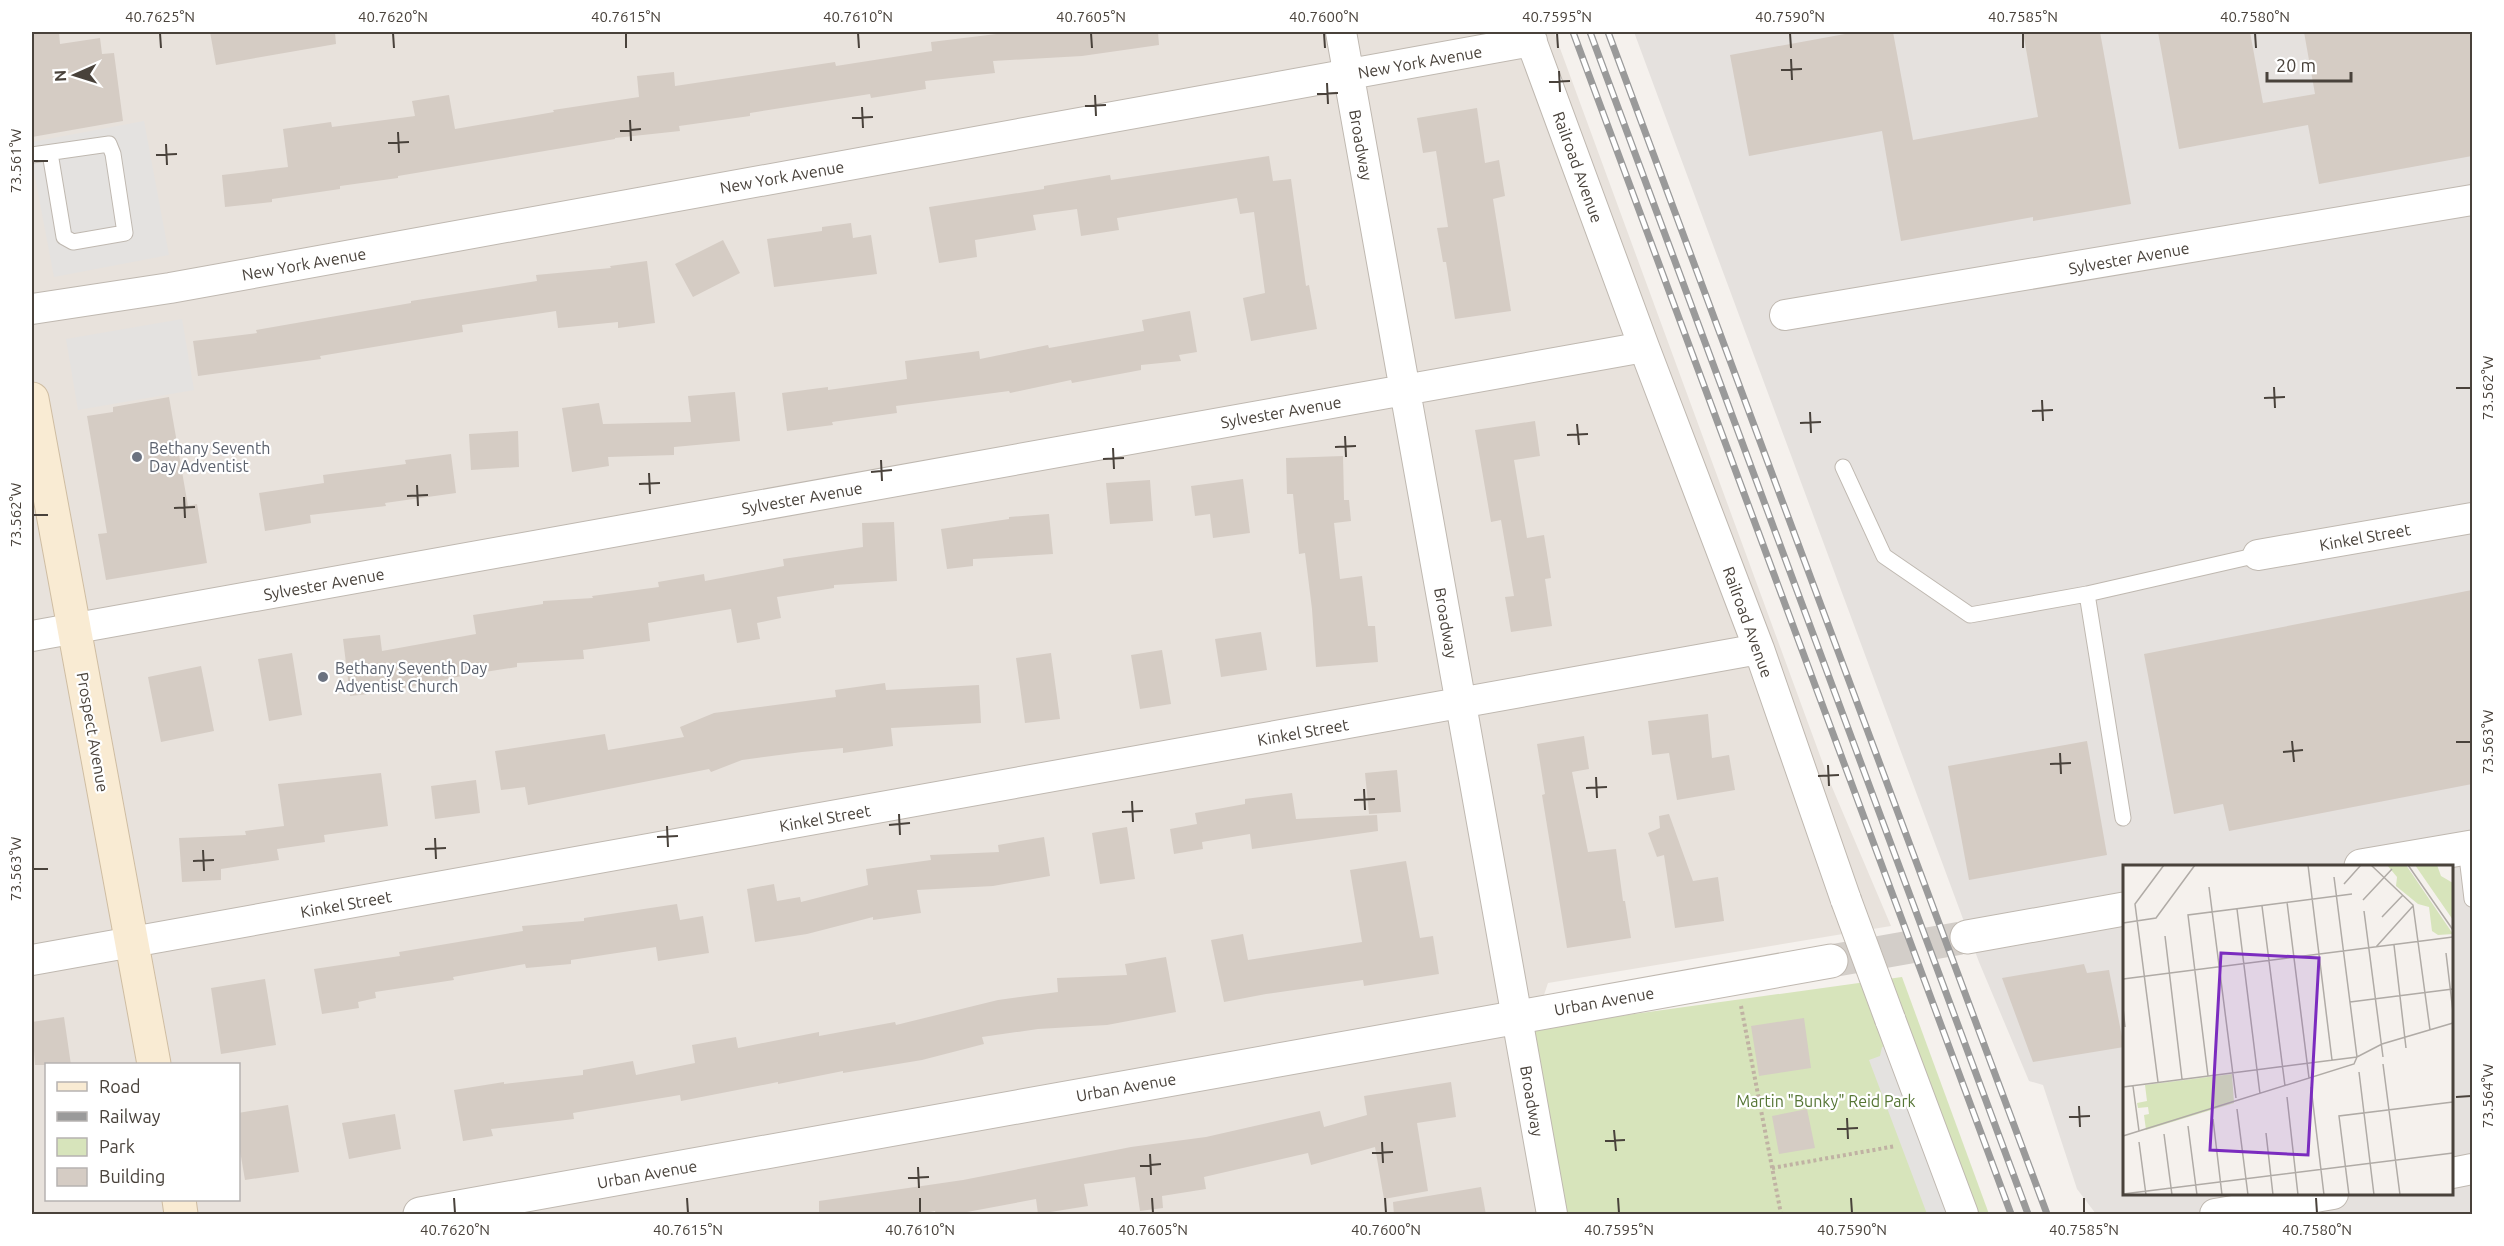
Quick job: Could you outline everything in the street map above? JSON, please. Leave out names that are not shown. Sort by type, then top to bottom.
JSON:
[{"type":"main road","name":"Prospect Avenue","points":[[32,399],[154,1063]]},
{"type":"street","name":"Broadway","points":[[1341,32],[1552,1215]]},
{"type":"street","name":"New York Avenue","points":[[32,309],[182,286],[1348,74],[1530,36]]},
{"type":"street","name":"Railroad Avenue","points":[[1530,36],[1644,347],[1759,649],[1846,900],[1963,1215]]},
{"type":"street","name":"Sylvester Avenue","points":[[1785,315],[2472,200]]},
{"type":"street","name":"Sylvester Avenue","points":[[32,636],[1644,347]]},
{"type":"street","name":"Kinkel Street","points":[[2258,555],[2472,518]]},
{"type":"street","name":"Kinkel Street","points":[[32,960],[1759,649]]},
{"type":"street","points":[[2372,865],[2469,847]]},
{"type":"street","points":[[1967,937],[2123,909]]},
{"type":"street","name":"Urban Avenue","points":[[420,1215],[1831,961]]},
{"type":"street","points":[[2453,1173],[2472,1169]]},
{"type":"street","points":[[2215,1215],[2327,1195]]},
{"type":"lane","points":[[32,155],[109,144],[113,154],[125,233],[73,242],[64,237],[50,153]]},
{"type":"lane","points":[[1843,467],[1884,556],[1970,615],[2087,594],[2258,555]]},
{"type":"lane","points":[[2087,594],[2123,818]]},
{"type":"lane","points":[[2469,847],[2472,899]]},
{"type":"path","points":[[1741,1005],[1781,1215]]},
{"type":"path","points":[[1772,1168],[1896,1146]]},
{"type":"shaded area","points":[[32,32],[1554,32],[1829,780],[1891,926],[1548,983],[1533,1028],[1566,1214],[32,1214]]},
{"type":"shaded area","points":[[1634,32],[2472,32],[2472,1214],[2096,1214],[2077,1189],[2043,1085],[2029,1081],[1979,962]]},
{"type":"shaded area","points":[[144,121],[169,255],[54,277],[32,161],[32,142]]},
{"type":"shaded area","points":[[182,319],[194,390],[78,410],[66,339]]},
{"type":"shaded area","points":[[1891,1045],[1953,1214],[1927,1214],[1869,1060],[1880,1056],[1882,1047]]},
{"type":"green space","name":"Martin \"Bunky\" Reid Park","points":[[1902,977],[1989,1214],[1566,1214],[1533,1028]]},
{"type":"building","points":[[59,32],[60,44],[100,38],[102,54],[114,53],[123,121],[32,137],[32,34]]},
{"type":"building","points":[[210,32],[335,32],[336,44],[216,65]]},
{"type":"building","points":[[1013,32],[1158,32],[1159,45],[1082,56],[993,61],[995,73],[925,81],[926,89],[871,98],[870,94],[750,113],[750,116],[679,126],[680,131],[615,138],[398,176],[398,178],[340,186],[340,189],[272,199],[272,202],[225,207],[222,175],[288,167],[283,129],[331,122],[332,127],[415,116],[412,101],[449,95],[455,129],[554,112],[553,110],[639,97],[637,76],[674,72],[675,86],[835,62],[836,66],[932,51],[931,42]]},
{"type":"building","points":[[1856,32],[1893,32],[1913,140],[2038,117],[2023,32],[2100,32],[2131,204],[2033,221],[2033,217],[1901,241],[1882,131],[1749,156],[1730,55]]},
{"type":"building","points":[[2158,32],[2250,32],[2263,103],[2315,94],[2304,32],[2472,32],[2472,156],[2319,184],[2308,125],[2179,149]]},
{"type":"building","points":[[1477,108],[1485,163],[1499,160],[1505,196],[1493,199],[1511,311],[1455,319],[1446,262],[1443,262],[1437,228],[1448,227],[1436,151],[1423,153],[1417,118]]},
{"type":"building","points":[[1269,156],[1273,181],[1291,179],[1306,286],[1309,285],[1317,329],[1251,341],[1243,298],[1265,293],[1254,212],[1240,214],[1237,198],[1117,218],[1119,230],[1081,236],[1077,209],[1033,215],[1036,230],[975,240],[977,257],[939,263],[929,207],[1044,189],[1044,186],[1110,175],[1111,180]]},
{"type":"building","points":[[851,223],[853,238],[871,235],[877,274],[774,287],[767,239],[822,231],[822,227]]},
{"type":"building","points":[[723,240],[740,273],[693,297],[675,264]]},
{"type":"building","points":[[647,261],[655,323],[618,328],[618,322],[558,328],[556,311],[462,325],[463,332],[320,356],[321,359],[198,376],[193,341],[257,333],[256,330],[411,303],[411,301],[537,281],[536,275],[611,268],[610,266]]},
{"type":"building","points":[[1190,311],[1197,352],[1179,355],[1181,361],[1141,365],[1141,370],[1072,383],[1071,380],[1010,393],[1009,391],[896,406],[897,413],[787,431],[782,393],[828,387],[828,390],[907,379],[905,361],[979,351],[980,359],[1048,345],[1049,348],[1144,331],[1142,320]]},
{"type":"building","points":[[735,392],[740,441],[674,447],[674,455],[608,457],[609,466],[572,472],[562,408],[599,403],[603,424],[691,422],[688,396]]},
{"type":"building","name":"Bethany Seventh Day Adventist","points":[[169,397],[188,506],[197,504],[207,563],[106,580],[98,534],[107,533],[87,416],[113,412],[113,407]]},
{"type":"building","points":[[1535,421],[1540,456],[1514,460],[1527,538],[1544,535],[1551,578],[1545,579],[1552,626],[1511,632],[1505,597],[1514,596],[1501,520],[1491,522],[1475,430]]},
{"type":"building","points":[[518,431],[519,467],[471,470],[469,434]]},
{"type":"building","points":[[451,454],[456,493],[385,503],[386,506],[310,515],[311,523],[265,531],[259,493],[324,483],[323,475],[406,464],[405,460]]},
{"type":"building","points":[[1343,456],[1344,500],[1349,500],[1351,521],[1334,523],[1340,579],[1362,576],[1368,626],[1375,626],[1378,662],[1316,667],[1305,553],[1299,554],[1293,494],[1287,494],[1286,458]]},
{"type":"building","points":[[1243,479],[1250,533],[1213,538],[1210,514],[1195,516],[1191,486]]},
{"type":"building","points":[[1150,480],[1153,521],[1110,524],[1106,483]]},
{"type":"building","points":[[1049,514],[1053,554],[973,559],[973,566],[947,569],[941,529],[1009,519],[1009,517]]},
{"type":"building","points":[[894,522],[897,581],[834,585],[834,588],[777,597],[781,618],[757,623],[760,639],[737,643],[731,609],[648,623],[650,641],[583,650],[584,659],[517,663],[517,667],[386,692],[350,696],[343,639],[380,635],[382,651],[476,634],[473,615],[543,604],[543,601],[593,598],[592,596],[659,587],[658,582],[704,574],[705,581],[784,566],[783,559],[863,547],[862,523]]},
{"type":"building","points":[[2472,590],[2472,784],[2229,831],[2223,804],[2174,814],[2144,654]]},
{"type":"building","points":[[1261,632],[1267,670],[1221,677],[1215,639]]},
{"type":"building","points":[[1162,650],[1171,704],[1140,709],[1131,655]]},
{"type":"building","points":[[292,653],[302,715],[269,721],[258,659]]},
{"type":"building","points":[[1051,653],[1060,719],[1025,723],[1016,658]]},
{"type":"building","points":[[201,666],[214,731],[161,742],[148,677]]},
{"type":"building","points":[[885,683],[886,690],[979,685],[981,723],[891,728],[893,746],[843,753],[843,748],[742,760],[711,772],[709,769],[528,805],[525,787],[501,790],[495,751],[605,734],[608,750],[684,737],[680,727],[714,713],[836,697],[835,690]]},
{"type":"building","points":[[1708,714],[1712,758],[1729,755],[1735,790],[1677,800],[1669,753],[1652,755],[1648,721]]},
{"type":"building","points":[[1584,736],[1589,769],[1572,772],[1588,852],[1616,849],[1631,938],[1567,948],[1542,795],[1545,794],[1537,744]]},
{"type":"building","points":[[2087,741],[2107,855],[1969,880],[1948,766]]},
{"type":"building","points":[[1397,770],[1401,812],[1369,814],[1365,773]]},
{"type":"building","points":[[381,773],[388,826],[324,835],[325,842],[277,849],[279,860],[221,869],[221,880],[182,882],[179,838],[246,835],[245,831],[284,826],[278,784]]},
{"type":"building","points":[[476,780],[480,813],[435,819],[431,786]]},
{"type":"building","points":[[1292,793],[1296,819],[1377,815],[1378,831],[1252,849],[1250,834],[1202,842],[1203,849],[1174,854],[1170,829],[1197,824],[1195,813],[1245,804],[1245,799]]},
{"type":"building","points":[[1669,814],[1693,881],[1718,877],[1724,921],[1675,928],[1664,855],[1657,857],[1648,833],[1660,828],[1659,816]]},
{"type":"building","points":[[1127,827],[1135,879],[1100,884],[1092,833]]},
{"type":"building","points":[[1044,837],[1050,876],[993,886],[917,890],[921,913],[873,920],[873,917],[807,934],[755,942],[747,889],[774,884],[777,901],[800,897],[801,902],[868,885],[866,869],[931,860],[930,855],[999,852],[998,845]]},
{"type":"building","points":[[1406,861],[1420,938],[1433,936],[1439,974],[1364,986],[1363,980],[1224,1002],[1211,940],[1243,934],[1248,960],[1362,942],[1350,870]]},
{"type":"building","points":[[677,904],[680,920],[703,916],[709,953],[658,961],[656,947],[571,960],[571,964],[526,968],[525,964],[453,977],[454,980],[375,992],[376,998],[358,1002],[359,1008],[322,1014],[314,969],[400,956],[399,952],[523,931],[522,926],[584,921],[584,918]]},
{"type":"building","points":[[1166,957],[1176,1012],[1107,1025],[1038,1029],[982,1037],[984,1044],[922,1060],[843,1073],[843,1071],[778,1084],[778,1082],[681,1101],[680,1095],[573,1113],[574,1119],[491,1129],[493,1136],[463,1141],[454,1090],[504,1082],[504,1084],[583,1075],[583,1070],[633,1061],[636,1075],[695,1063],[692,1045],[736,1037],[738,1048],[819,1032],[819,1036],[895,1022],[896,1025],[998,1000],[1058,992],[1057,978],[1127,975],[1125,964]]},
{"type":"building","points":[[2084,964],[2087,973],[2109,970],[2123,1047],[2033,1062],[2002,978]]},
{"type":"building","points":[[265,979],[276,1045],[221,1054],[211,988]]},
{"type":"building","points":[[64,1017],[71,1063],[35,1065],[32,1022]]},
{"type":"building","points":[[1804,1018],[1811,1068],[1759,1076],[1751,1026]]},
{"type":"building","points":[[1451,1082],[1456,1117],[1417,1123],[1428,1191],[1384,1199],[1375,1147],[1311,1165],[1308,1153],[1204,1177],[1206,1189],[1162,1196],[1163,1208],[1140,1211],[1135,1177],[1084,1184],[1088,1206],[1038,1214],[1036,1199],[951,1215],[936,1215],[935,1211],[913,1215],[819,1215],[819,1201],[963,1180],[1131,1147],[1206,1137],[1320,1111],[1324,1127],[1367,1115],[1364,1096]]},
{"type":"building","points":[[288,1105],[299,1172],[245,1180],[240,1151],[240,1113]]},
{"type":"building","points":[[1807,1109],[1815,1148],[1779,1154],[1772,1116]]},
{"type":"building","points":[[395,1114],[401,1149],[349,1159],[342,1123]]},
{"type":"building","points":[[1481,1187],[1486,1215],[1394,1215],[1393,1202]]},
{"type":"tunnel","points":[[1831,961],[1967,937]]},
{"type":"railway","points":[[1573,32],[2011,1214]]},
{"type":"railway","points":[[1590,32],[2028,1214]]},
{"type":"railway","points":[[1608,32],[2047,1214]]},
{"type":"place","name":"Bethany Seventh Day Adventist","points":[[137,457]]},
{"type":"place","name":"Bethany Seventh Day Adventist Church","points":[[323,677]]}]
